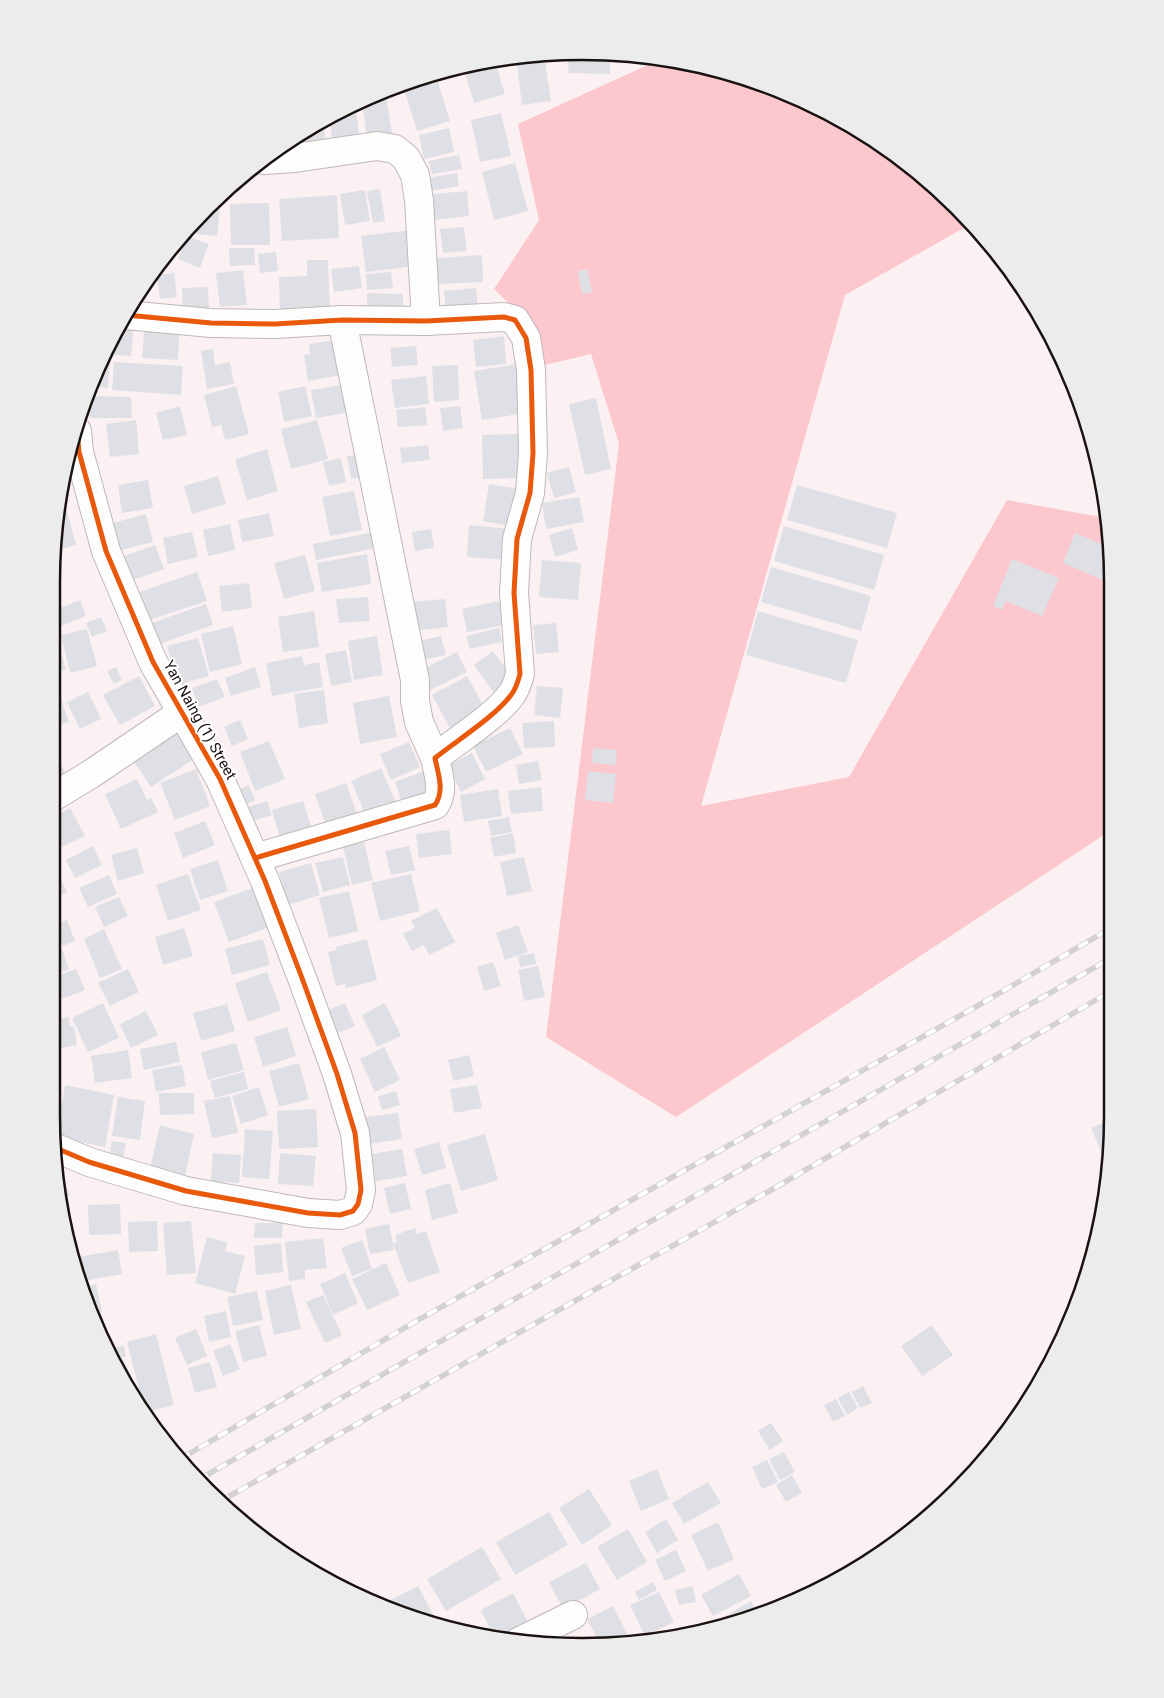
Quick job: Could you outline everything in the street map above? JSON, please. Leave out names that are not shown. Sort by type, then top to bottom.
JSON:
[{"type":"street","points":[[276,159],[377,146],[395,149],[406,158],[415,175],[419,200],[426,321]]},
{"type":"street","points":[[133,316],[212,323],[275,324],[342,320],[426,321],[504,317],[515,320],[526,338],[531,370],[533,453],[530,493],[518,539],[514,584],[520,674],[511,696],[435,758]]},
{"type":"street","points":[[255,858],[435,805],[440,798],[441,787],[435,758],[419,722],[415,702],[415,680],[342,320]]},
{"type":"street","name":"Yan Naing (1) Street","points":[[61,1150],[88,1162],[186,1191],[308,1213],[340,1215],[353,1210],[358,1204],[361,1190],[355,1133],[337,1074],[265,881],[220,779],[153,662],[106,551],[79,445]]},
{"type":"street","points":[[60,794],[181,713]]},
{"type":"street","points":[[531,1636],[574,1615]]},
{"type":"shaded area","points":[[650,64],[684,70],[750,88],[782,100],[843,130],[900,168],[951,213],[964,228],[845,295],[701,806],[849,777],[1007,500],[1100,517],[1104,582],[1104,835],[676,1117],[546,1037],[619,444],[591,354],[545,365],[529,323],[494,289],[539,220],[518,124]]},
{"type":"building","points":[[569,60],[611,61],[610,74],[568,73]]},
{"type":"building","points":[[545,61],[551,101],[522,105],[517,64]]},
{"type":"building","points":[[497,67],[505,94],[474,103],[465,74]]},
{"type":"building","points":[[438,81],[450,121],[417,131],[405,91]]},
{"type":"building","points":[[387,98],[392,133],[367,137],[363,109]]},
{"type":"building","points":[[356,112],[360,140],[333,144],[330,125]]},
{"type":"building","points":[[501,113],[511,156],[480,162],[471,120]]},
{"type":"building","points":[[324,128],[325,144],[301,146],[301,143]]},
{"type":"building","points":[[449,128],[454,152],[424,159],[419,135]]},
{"type":"building","points":[[459,155],[462,169],[432,174],[429,161]]},
{"type":"building","points":[[515,163],[528,211],[494,220],[482,172]]},
{"type":"building","points":[[457,173],[459,186],[430,191],[427,178]]},
{"type":"building","points":[[380,189],[385,221],[373,223],[367,191]]},
{"type":"building","points":[[365,190],[370,221],[345,225],[340,194]]},
{"type":"building","points":[[467,191],[469,216],[434,220],[432,194]]},
{"type":"building","points":[[337,195],[339,238],[282,241],[279,199]]},
{"type":"building","points":[[269,203],[270,245],[231,245],[230,204]]},
{"type":"building","points":[[220,207],[217,236],[194,234]]},
{"type":"building","points":[[464,227],[467,251],[443,253],[440,229]]},
{"type":"building","points":[[411,230],[415,266],[366,272],[361,236]]},
{"type":"building","points":[[191,237],[209,244],[200,268],[178,259],[183,246]]},
{"type":"building","points":[[229,248],[254,248],[255,265],[230,266]]},
{"type":"building","points":[[276,252],[278,271],[260,273],[258,254]]},
{"type":"building","points":[[482,255],[483,282],[438,284],[436,258]]},
{"type":"building","points":[[307,260],[328,260],[330,314],[280,316],[279,277],[307,276]]},
{"type":"building","points":[[359,266],[362,288],[334,292],[331,269]]},
{"type":"building","points":[[587,269],[592,292],[582,294],[578,271]]},
{"type":"building","points":[[243,270],[247,305],[220,307],[216,273]]},
{"type":"building","points":[[391,272],[393,288],[367,290],[366,274]]},
{"type":"building","points":[[174,273],[177,297],[160,299],[157,279],[160,275]]},
{"type":"building","points":[[208,287],[209,309],[183,311],[182,288]]},
{"type":"building","points":[[476,288],[478,308],[446,310],[444,291]]},
{"type":"building","points":[[367,293],[403,294],[403,310],[367,309]]},
{"type":"building","points":[[128,326],[134,326],[131,356],[112,355]]},
{"type":"building","points":[[144,331],[179,334],[178,360],[142,358]]},
{"type":"building","points":[[504,336],[506,364],[476,367],[473,340]]},
{"type":"building","points":[[335,340],[341,375],[308,381],[304,355],[310,354],[309,344]]},
{"type":"building","points":[[416,346],[418,365],[392,367],[390,348]]},
{"type":"building","points":[[213,349],[215,365],[230,362],[234,384],[207,389],[201,351]]},
{"type":"building","points":[[110,362],[108,388],[98,387]]},
{"type":"building","points":[[114,362],[183,366],[181,395],[112,390]]},
{"type":"building","points":[[517,364],[525,413],[482,420],[474,371]]},
{"type":"building","points":[[458,365],[459,400],[434,402],[432,366]]},
{"type":"building","points":[[426,376],[429,404],[395,408],[391,380]]},
{"type":"building","points":[[347,384],[352,412],[316,418],[311,390]]},
{"type":"building","points":[[236,386],[249,434],[225,440],[221,425],[212,427],[204,395]]},
{"type":"building","points":[[305,386],[312,416],[284,422],[278,392]]},
{"type":"building","points":[[95,396],[131,397],[132,418],[90,418],[90,409]]},
{"type":"building","points":[[596,398],[611,469],[585,475],[569,404]]},
{"type":"building","points":[[180,406],[187,435],[163,440],[156,413]]},
{"type":"building","points":[[460,406],[463,428],[443,431],[440,408]]},
{"type":"building","points":[[425,407],[427,425],[398,427],[396,410]]},
{"type":"building","points":[[136,420],[139,454],[110,457],[106,424]]},
{"type":"building","points":[[317,420],[328,459],[291,469],[281,429]]},
{"type":"building","points":[[523,434],[524,478],[483,479],[482,435]]},
{"type":"building","points":[[428,445],[430,460],[402,463],[400,448]]},
{"type":"building","points":[[267,449],[278,491],[247,500],[235,459]]},
{"type":"building","points":[[362,454],[366,477],[351,479],[347,456]]},
{"type":"building","points":[[341,458],[346,482],[329,486],[323,462]]},
{"type":"building","points":[[569,467],[576,492],[554,498],[547,473]]},
{"type":"building","points":[[218,476],[226,504],[192,514],[184,486]]},
{"type":"building","points":[[148,480],[153,508],[122,513],[118,485]]},
{"type":"building","points":[[489,484],[520,489],[514,527],[483,521]]},
{"type":"building","points":[[797,485],[897,513],[887,548],[787,520]]},
{"type":"building","points":[[354,491],[362,530],[330,536],[322,497]]},
{"type":"building","points":[[579,497],[584,522],[546,529],[542,503]]},
{"type":"building","points":[[65,507],[76,545],[61,549],[64,514]]},
{"type":"building","points":[[269,513],[274,536],[242,542],[238,520]]},
{"type":"building","points":[[146,514],[153,542],[120,550],[113,523]]},
{"type":"building","points":[[230,524],[235,550],[208,556],[203,530]]},
{"type":"building","points":[[469,525],[513,529],[510,560],[467,557]]},
{"type":"building","points":[[784,526],[884,555],[874,590],[774,561]]},
{"type":"building","points":[[572,528],[578,550],[555,557],[549,535]]},
{"type":"building","points":[[431,529],[434,548],[415,551],[412,532]]},
{"type":"building","points":[[192,532],[198,557],[168,564],[163,538]]},
{"type":"building","points":[[374,532],[377,548],[316,560],[313,544]]},
{"type":"building","points":[[1075,533],[1103,544],[1103,580],[1063,563]]},
{"type":"building","points":[[155,545],[164,569],[130,581],[122,557]]},
{"type":"building","points":[[367,554],[371,584],[322,592],[317,563]]},
{"type":"building","points":[[305,555],[315,591],[284,599],[274,563]]},
{"type":"building","points":[[1012,559],[1059,578],[1042,616],[1006,601],[1002,610],[993,606]]},
{"type":"building","points":[[542,560],[581,563],[578,600],[539,597]]},
{"type":"building","points":[[771,567],[871,596],[861,631],[761,602]]},
{"type":"building","points":[[197,572],[207,601],[149,620],[140,592]]},
{"type":"building","points":[[249,583],[252,608],[222,612],[219,586]]},
{"type":"building","points":[[368,597],[370,621],[339,623],[336,599]]},
{"type":"building","points":[[445,599],[448,627],[412,631],[409,602]]},
{"type":"building","points":[[80,600],[86,616],[61,626],[60,608]]},
{"type":"building","points":[[499,601],[505,625],[467,632],[462,609]]},
{"type":"building","points":[[206,604],[213,625],[151,647],[143,626]]},
{"type":"building","points":[[314,611],[319,647],[283,652],[278,617]]},
{"type":"building","points":[[758,611],[858,640],[846,683],[746,655]]},
{"type":"building","points":[[101,617],[107,631],[92,637],[86,623]]},
{"type":"building","points":[[556,623],[559,652],[536,654],[533,625]]},
{"type":"building","points":[[233,626],[242,664],[210,672],[201,634]]},
{"type":"building","points":[[499,628],[502,642],[470,649],[466,636]]},
{"type":"building","points":[[87,629],[97,666],[70,673],[61,635]]},
{"type":"building","points":[[377,636],[383,675],[354,680],[348,641]]},
{"type":"building","points":[[441,636],[446,655],[422,660],[418,641]]},
{"type":"building","points":[[198,638],[209,676],[178,685],[167,646]]},
{"type":"building","points":[[346,650],[352,682],[331,686],[325,654]]},
{"type":"building","points":[[60,651],[66,670],[60,671]]},
{"type":"building","points":[[493,651],[514,679],[494,693],[474,665]]},
{"type":"building","points":[[457,652],[467,672],[430,690],[421,670]]},
{"type":"building","points":[[302,656],[304,665],[319,662],[323,687],[272,696],[266,663]]},
{"type":"building","points":[[116,667],[122,680],[114,684],[107,671]]},
{"type":"building","points":[[255,667],[261,687],[231,696],[225,678]]},
{"type":"building","points":[[139,676],[155,706],[120,725],[103,695]]},
{"type":"building","points":[[467,676],[485,709],[450,728],[432,695]]},
{"type":"building","points":[[217,679],[225,697],[199,707],[192,688]]},
{"type":"building","points":[[537,686],[563,688],[560,718],[534,715]]},
{"type":"building","points":[[324,690],[328,723],[299,728],[294,694]]},
{"type":"building","points":[[88,692],[101,719],[80,729],[67,702]]},
{"type":"building","points":[[60,696],[69,722],[60,725]]},
{"type":"building","points":[[389,696],[397,737],[360,744],[353,703]]},
{"type":"building","points":[[240,720],[248,739],[232,746],[224,727]]},
{"type":"building","points":[[554,721],[555,747],[524,748],[522,723]]},
{"type":"building","points":[[174,727],[195,758],[151,787],[130,756]]},
{"type":"building","points":[[510,728],[523,754],[486,772],[473,746]]},
{"type":"building","points":[[269,741],[285,779],[255,791],[240,752]]},
{"type":"building","points":[[409,742],[420,767],[391,780],[380,754]]},
{"type":"building","points":[[593,748],[617,750],[616,765],[592,763]]},
{"type":"building","points":[[472,753],[485,779],[461,792],[448,766]]},
{"type":"building","points":[[538,761],[542,780],[519,784],[516,765]]},
{"type":"building","points":[[60,762],[66,775],[60,778]]},
{"type":"building","points":[[381,768],[396,803],[366,816],[351,781]]},
{"type":"building","points":[[196,769],[210,806],[175,820],[160,783]]},
{"type":"building","points":[[424,771],[434,799],[404,809],[395,782]]},
{"type":"building","points":[[588,771],[616,774],[613,803],[585,800]]},
{"type":"building","points":[[137,779],[147,800],[151,798],[158,812],[121,829],[105,794]]},
{"type":"building","points":[[346,783],[358,817],[327,828],[315,794]]},
{"type":"building","points":[[249,785],[255,800],[243,806],[236,791]]},
{"type":"building","points":[[541,787],[543,811],[511,814],[508,791]]},
{"type":"building","points":[[498,789],[502,816],[464,822],[460,795]]},
{"type":"building","points":[[267,801],[272,815],[252,821],[248,807]]},
{"type":"building","points":[[303,801],[314,836],[282,845],[272,810]]},
{"type":"building","points":[[70,808],[85,836],[62,847],[60,843],[60,813]]},
{"type":"building","points":[[509,817],[512,832],[491,836],[488,821]]},
{"type":"building","points":[[205,821],[215,845],[183,858],[174,833]]},
{"type":"building","points":[[449,830],[452,854],[419,858],[416,834]]},
{"type":"building","points":[[513,833],[516,853],[494,857],[490,838]]},
{"type":"building","points":[[364,842],[373,880],[352,885],[343,847]]},
{"type":"building","points":[[93,846],[102,865],[75,878],[66,860]]},
{"type":"building","points":[[409,846],[415,870],[391,875],[385,851]]},
{"type":"building","points":[[137,848],[144,873],[118,881],[111,855]]},
{"type":"building","points":[[343,857],[350,885],[323,892],[315,863]]},
{"type":"building","points":[[524,857],[532,891],[507,896],[500,862]]},
{"type":"building","points":[[218,860],[228,891],[200,900],[190,869]]},
{"type":"building","points":[[311,863],[320,895],[288,905],[279,872]]},
{"type":"building","points":[[188,874],[201,910],[168,921],[156,885]]},
{"type":"building","points":[[411,874],[420,911],[380,921],[371,883]]},
{"type":"building","points":[[109,875],[117,894],[88,907],[79,888]]},
{"type":"building","points":[[60,878],[67,892],[60,896]]},
{"type":"building","points":[[255,887],[270,927],[229,942],[214,902]]},
{"type":"building","points":[[349,891],[358,931],[329,938],[319,898]]},
{"type":"building","points":[[119,897],[128,916],[104,927],[95,907]]},
{"type":"building","points":[[437,908],[455,942],[429,955],[424,945],[412,951],[403,934],[415,928],[411,921]]},
{"type":"building","points":[[67,920],[75,941],[63,946],[60,939],[60,923]]},
{"type":"building","points":[[518,925],[528,952],[505,960],[496,933]]},
{"type":"building","points":[[184,928],[193,956],[163,965],[155,937]]},
{"type":"building","points":[[104,929],[122,969],[100,978],[84,939]]},
{"type":"building","points":[[263,939],[270,965],[232,975],[225,949]]},
{"type":"building","points":[[367,939],[377,980],[346,988],[345,984],[336,986],[328,952],[337,950],[336,947]]},
{"type":"building","points":[[62,949],[69,969],[60,972],[60,950]]},
{"type":"building","points":[[534,953],[536,964],[520,967],[518,956]]},
{"type":"building","points":[[493,962],[501,986],[484,991],[477,967]]},
{"type":"building","points":[[538,966],[545,997],[524,1001],[518,970]]},
{"type":"building","points":[[76,969],[85,990],[62,999],[60,994],[60,975]]},
{"type":"building","points":[[128,969],[139,992],[110,1006],[98,983]]},
{"type":"building","points":[[267,972],[281,1010],[248,1022],[235,983]]},
{"type":"building","points":[[103,1003],[119,1038],[88,1052],[72,1018]]},
{"type":"building","points":[[345,1003],[355,1026],[331,1036],[321,1013]]},
{"type":"building","points":[[385,1003],[401,1036],[377,1047],[362,1015]]},
{"type":"building","points":[[227,1004],[235,1031],[201,1041],[193,1013]]},
{"type":"building","points":[[146,1011],[158,1035],[131,1048],[120,1024]]},
{"type":"building","points":[[69,1017],[70,1027],[74,1026],[77,1045],[61,1048],[60,1019]]},
{"type":"building","points":[[287,1027],[296,1056],[263,1067],[254,1037]]},
{"type":"building","points":[[176,1042],[180,1062],[144,1070],[140,1049]]},
{"type":"building","points":[[236,1043],[244,1070],[208,1080],[201,1052]]},
{"type":"building","points":[[384,1047],[400,1080],[375,1092],[360,1059]]},
{"type":"building","points":[[128,1050],[132,1078],[95,1083],[91,1056]]},
{"type":"building","points":[[469,1055],[474,1076],[453,1081],[448,1060]]},
{"type":"building","points":[[299,1063],[309,1099],[279,1107],[269,1071]]},
{"type":"building","points":[[182,1065],[186,1086],[156,1092],[152,1070]]},
{"type":"building","points":[[244,1072],[248,1089],[215,1098],[210,1081]]},
{"type":"building","points":[[65,1085],[114,1095],[105,1147],[61,1138],[60,1114]]},
{"type":"building","points":[[477,1085],[482,1108],[454,1113],[450,1089]]},
{"type":"building","points":[[259,1087],[268,1115],[241,1124],[232,1096]]},
{"type":"building","points":[[396,1091],[400,1105],[382,1110],[378,1096]]},
{"type":"building","points":[[159,1093],[194,1093],[194,1114],[160,1115]]},
{"type":"building","points":[[230,1096],[238,1133],[212,1138],[204,1101]]},
{"type":"building","points":[[118,1097],[145,1101],[140,1140],[112,1136]]},
{"type":"building","points":[[316,1109],[318,1147],[279,1149],[277,1111]]},
{"type":"building","points":[[398,1113],[402,1139],[369,1144],[365,1117]]},
{"type":"building","points":[[1104,1123],[1103,1155],[1091,1128]]},
{"type":"building","points":[[160,1125],[194,1134],[185,1176],[150,1168]]},
{"type":"building","points":[[245,1129],[273,1131],[269,1179],[242,1177]]},
{"type":"building","points":[[485,1134],[498,1180],[461,1191],[447,1145]]},
{"type":"building","points":[[112,1141],[126,1143],[122,1161],[109,1158]]},
{"type":"building","points":[[439,1142],[446,1168],[422,1175],[414,1149]]},
{"type":"building","points":[[402,1149],[407,1176],[376,1181],[371,1154]]},
{"type":"building","points":[[213,1153],[241,1155],[239,1183],[211,1181]]},
{"type":"building","points":[[280,1153],[316,1156],[313,1186],[278,1184]]},
{"type":"building","points":[[64,1179],[70,1195],[66,1197]]},
{"type":"building","points":[[405,1183],[411,1209],[390,1214],[384,1188]]},
{"type":"building","points":[[450,1183],[458,1213],[432,1220],[425,1190]]},
{"type":"building","points":[[120,1204],[121,1234],[89,1235],[88,1205]]},
{"type":"building","points":[[157,1221],[158,1251],[129,1252],[128,1222]]},
{"type":"building","points":[[191,1221],[196,1273],[167,1275],[163,1223]]},
{"type":"building","points":[[255,1223],[283,1223],[282,1238],[254,1238]]},
{"type":"building","points":[[389,1224],[394,1250],[370,1254],[365,1229]]},
{"type":"building","points":[[415,1228],[417,1234],[426,1231],[440,1272],[408,1283],[393,1243],[397,1242],[395,1235]]},
{"type":"building","points":[[207,1237],[227,1242],[225,1251],[245,1256],[235,1294],[195,1283]]},
{"type":"building","points":[[323,1238],[327,1268],[305,1270],[305,1279],[289,1281],[285,1242]]},
{"type":"building","points":[[362,1240],[372,1269],[352,1276],[341,1248]]},
{"type":"building","points":[[281,1243],[283,1272],[256,1275],[254,1246]]},
{"type":"building","points":[[118,1250],[122,1274],[87,1280],[80,1257]]},
{"type":"building","points":[[386,1263],[400,1295],[367,1310],[352,1279]]},
{"type":"building","points":[[345,1273],[358,1303],[333,1315],[320,1284]]},
{"type":"building","points":[[96,1284],[102,1311],[98,1312],[89,1286]]},
{"type":"building","points":[[291,1285],[301,1329],[274,1335],[265,1291]]},
{"type":"building","points":[[257,1291],[263,1320],[233,1326],[227,1297]]},
{"type":"building","points":[[323,1295],[342,1335],[325,1343],[306,1302]]},
{"type":"building","points":[[226,1311],[231,1337],[209,1342],[204,1316]]},
{"type":"building","points":[[259,1325],[267,1356],[243,1362],[235,1331]]},
{"type":"building","points":[[932,1325],[953,1355],[922,1376],[901,1346]]},
{"type":"building","points":[[196,1329],[207,1356],[187,1365],[175,1338]]},
{"type":"building","points":[[156,1334],[174,1405],[151,1410],[140,1394],[127,1342]]},
{"type":"building","points":[[230,1344],[240,1369],[223,1376],[213,1351]]},
{"type":"building","points":[[124,1346],[126,1357],[120,1358],[114,1347]]},
{"type":"building","points":[[123,1359],[132,1378],[130,1377],[121,1360]]},
{"type":"building","points":[[210,1362],[217,1387],[195,1393],[188,1368]]},
{"type":"building","points":[[863,1386],[872,1403],[860,1408],[852,1392]]},
{"type":"building","points":[[849,1392],[858,1408],[847,1415],[838,1398]]},
{"type":"building","points":[[836,1399],[845,1416],[833,1422],[824,1405]]},
{"type":"building","points":[[771,1423],[783,1441],[770,1450],[758,1431]]},
{"type":"building","points":[[784,1452],[795,1472],[780,1480],[769,1459]]},
{"type":"building","points":[[767,1460],[778,1482],[762,1489],[752,1467]]},
{"type":"building","points":[[657,1469],[669,1499],[641,1511],[629,1481]]},
{"type":"building","points":[[792,1475],[802,1493],[786,1502],[776,1485]]},
{"type":"building","points":[[708,1482],[721,1503],[684,1524],[672,1503]]},
{"type":"building","points":[[589,1489],[612,1525],[582,1545],[559,1508]]},
{"type":"building","points":[[549,1512],[568,1545],[515,1575],[496,1542]]},
{"type":"building","points":[[666,1519],[678,1540],[657,1553],[645,1532]]},
{"type":"building","points":[[718,1522],[734,1559],[708,1571],[691,1535]]},
{"type":"building","points":[[628,1529],[647,1562],[617,1580],[597,1547]]},
{"type":"building","points":[[482,1547],[501,1579],[446,1611],[427,1579]]},
{"type":"building","points":[[676,1550],[686,1571],[665,1581],[655,1560]]},
{"type":"building","points":[[586,1563],[600,1589],[563,1609],[549,1582]]},
{"type":"building","points":[[739,1574],[751,1596],[713,1616],[701,1595]]},
{"type":"building","points":[[653,1582],[657,1590],[639,1600],[635,1592]]},
{"type":"building","points":[[418,1586],[434,1616],[414,1610],[389,1601]]},
{"type":"building","points":[[693,1586],[696,1602],[679,1605],[675,1590]]},
{"type":"building","points":[[659,1592],[674,1622],[644,1635],[630,1605]]},
{"type":"building","points":[[513,1593],[531,1628],[518,1634],[491,1630],[481,1610]]},
{"type":"building","points":[[751,1601],[755,1608],[750,1610],[719,1619]]},
{"type":"building","points":[[613,1606],[628,1636],[597,1638],[587,1619]]},
{"type":"railway","points":[[186,1455],[425,1316],[972,1009],[1104,932]]},
{"type":"railway","points":[[205,1476],[1104,962]]},
{"type":"railway","points":[[227,1498],[773,1189],[1104,995]]},
{"type":"cycle path","points":[[133,316],[211,323],[275,324],[342,320],[426,321],[504,317],[515,320],[526,338],[531,370],[533,453],[530,493],[517,539],[514,593],[520,674],[517,685],[511,695],[496,711],[435,758],[440,788],[440,794],[435,805],[255,858]]},
{"type":"cycle path","points":[[61,1150],[89,1162],[186,1191],[308,1213],[340,1215],[353,1211],[358,1204],[361,1190],[355,1133],[337,1074],[302,978],[265,881],[220,779],[153,662],[106,551],[78,446]]}]
